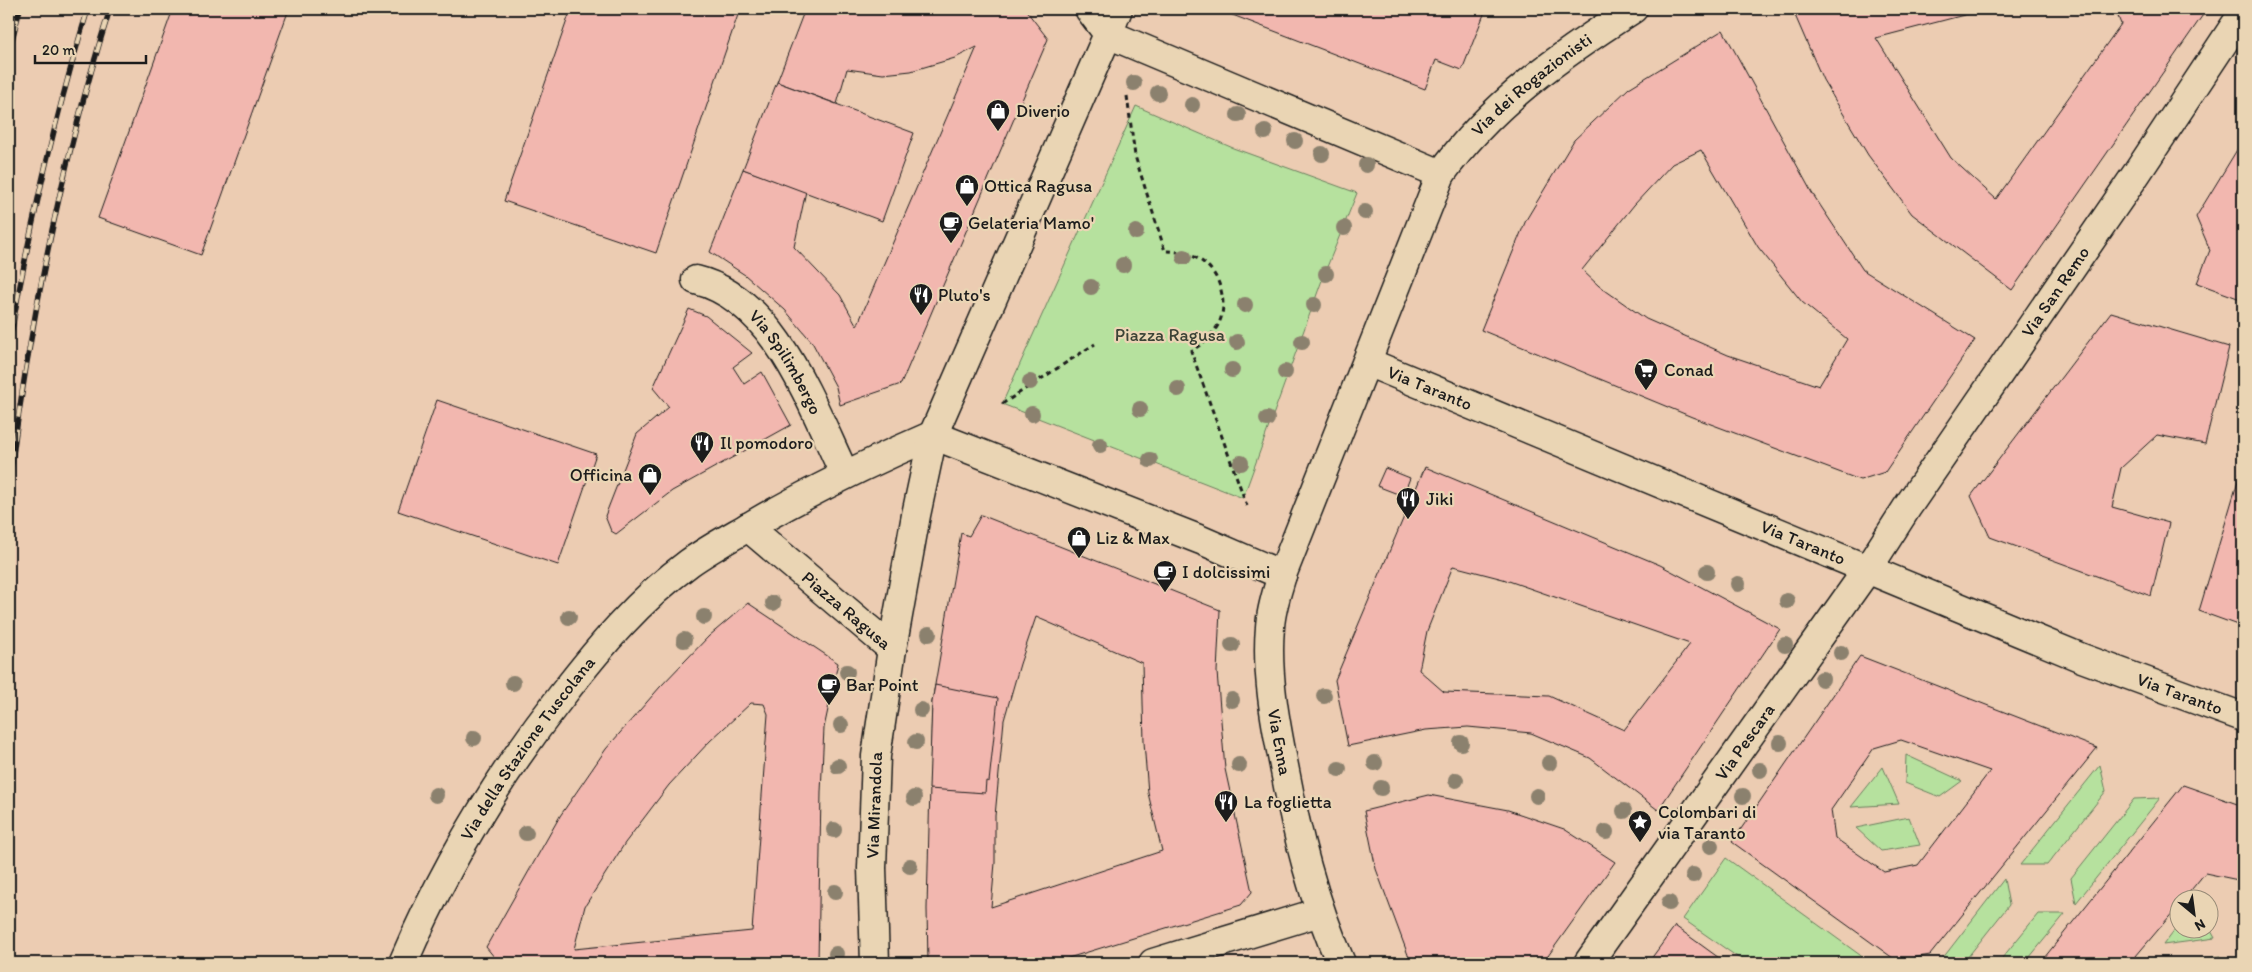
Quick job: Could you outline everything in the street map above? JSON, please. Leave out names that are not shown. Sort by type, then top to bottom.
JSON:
[{"type":"street","points":[[748,527],[845,475],[933,435],[1201,540],[1282,575],[1441,174],[1108,34],[1089,9]]},
{"type":"street","name":"Piazza Ragusa","points":[[892,649],[916,515],[933,435],[1118,9]]},
{"type":"street","name":"Via dei Rogazionisti","points":[[1441,174],[1474,132],[1522,87],[1556,61],[1633,9]]},
{"type":"street","name":"Via San Remo","points":[[1867,570],[1908,506],[2137,174],[2243,13]]},
{"type":"street","name":"Via Spilimbergo","points":[[696,280],[714,285],[732,295],[773,337],[796,372],[845,475]]},
{"type":"street","name":"Via Taranto","points":[[1367,362],[1867,570],[2123,674],[2243,717]]},
{"type":"street","name":"Piazza Ragusa","points":[[748,527],[892,649]]},
{"type":"street","name":"Via della Stazione Tuscolana","points":[[402,963],[451,859],[497,785],[545,716],[622,621],[690,563],[748,527]]},
{"type":"street","name":"Via Pescara","points":[[1588,963],[1867,570]]},
{"type":"street","name":"Via Enna","points":[[1282,575],[1270,625],[1270,666],[1274,715],[1307,873],[1320,912],[1341,963]]},
{"type":"street","name":"Via Mirandola","points":[[875,963],[872,868],[873,802],[876,756],[892,649]]},
{"type":"street","points":[[1153,963],[1320,912]]},
{"type":"path","points":[[1127,96],[1135,156],[1165,251],[1180,251],[1197,257],[1212,269],[1220,284],[1224,304],[1219,323],[1208,339],[1191,352],[1246,506]]},
{"type":"path","points":[[1002,404],[1095,344]]},
{"type":"green space","name":"Piazza Ragusa","points":[[1136,106],[1233,148],[1357,193],[1325,272],[1243,498],[1002,404]]},
{"type":"green space","points":[[1906,755],[1962,781],[1940,797],[1905,783]]},
{"type":"green space","points":[[2100,765],[2106,791],[2047,865],[2020,865]]},
{"type":"green space","points":[[1883,767],[1899,804],[1851,807]]},
{"type":"green space","points":[[2160,798],[2076,903],[2071,878],[2134,799]]},
{"type":"green space","points":[[1909,817],[1920,845],[1881,851],[1856,828]]},
{"type":"green space","points":[[1726,858],[1871,963],[1746,963],[1683,919]]},
{"type":"green space","points":[[2004,879],[2009,905],[1963,963],[1939,963]]},
{"type":"green space","points":[[2038,914],[2065,914],[2025,963],[1998,963]]},
{"type":"green space","points":[[2170,936],[2170,940],[2200,940],[2163,945]]},
{"type":"green space","points":[[2221,956],[2218,963],[2173,963]]},
{"type":"building","points":[[173,9],[289,9],[201,255],[98,218]]},
{"type":"building","points":[[571,9],[740,9],[656,253],[504,201]]},
{"type":"building","points":[[805,9],[1025,9],[1048,39],[901,384],[840,405],[836,387],[812,342],[785,310],[745,275],[710,252],[743,169],[806,191],[794,247],[840,295],[857,326],[977,47],[955,58],[911,71],[883,74],[847,69],[837,104],[777,82]]},
{"type":"building","points":[[1217,9],[1486,9],[1462,70],[1436,60],[1425,89]]},
{"type":"building","points":[[1804,9],[1987,9],[1876,38],[1951,158],[1996,199],[2121,24],[2115,9],[2207,9],[2012,290],[1912,214],[1868,155],[1823,80],[1794,13]]},
{"type":"building","points":[[1723,30],[1812,193],[1863,270],[1975,340],[1885,472],[1860,480],[1692,417],[1481,330],[1526,220],[1574,140],[1629,88]],"holes":[[[1701,150],[1758,247],[1802,302],[1847,339],[1819,386],[1728,355],[1646,319],[1599,286],[1582,270],[1634,205],[1672,164]]]},
{"type":"building","points":[[777,82],[914,133],[882,221],[743,169]]},
{"type":"building","points":[[2243,140],[2243,300],[2197,283],[2210,250],[2196,217]]},
{"type":"building","points":[[689,309],[706,316],[752,353],[733,367],[744,384],[762,372],[791,425],[672,491],[616,534],[611,531],[605,516],[637,434],[669,407],[653,388]]},
{"type":"building","points":[[2111,312],[2229,347],[2205,444],[2157,435],[2121,468],[2112,507],[2169,523],[2151,596],[1990,537],[1971,496]]},
{"type":"building","points":[[437,400],[596,454],[558,565],[398,511]]},
{"type":"building","points":[[2243,464],[2243,627],[2199,611]]},
{"type":"building","points":[[1425,467],[1660,565],[1780,629],[1658,810],[1590,758],[1531,733],[1468,727],[1426,730],[1348,746],[1335,680]],"holes":[[[1453,566],[1503,579],[1690,644],[1624,730],[1549,696],[1444,692],[1419,670],[1427,631]]]},
{"type":"building","points":[[1385,468],[1410,478],[1403,496],[1377,486]]},
{"type":"building","points":[[981,515],[1220,610],[1217,672],[1225,769],[1252,892],[1241,905],[1052,963],[928,963],[927,909],[932,702],[961,533],[969,536]],"holes":[[[1036,617],[1142,663],[1144,742],[1148,793],[1162,851],[991,907],[995,863],[995,816],[1004,720]]]},
{"type":"building","points":[[748,603],[838,663],[824,728],[818,963],[499,963],[486,947],[560,816],[606,749],[660,687],[709,636]],"holes":[[[751,703],[764,704],[768,714],[752,931],[574,949],[585,906],[625,843],[669,785],[710,741]]]},
{"type":"building","points":[[1860,656],[2097,748],[1930,955],[1897,961],[1732,842]],"holes":[[[1901,740],[1990,771],[1918,865],[1884,872],[1835,838],[1831,810],[1874,748]]]},
{"type":"building","points":[[935,685],[998,698],[989,782],[986,781],[985,793],[929,789],[932,702]]},
{"type":"building","points":[[2183,785],[2243,806],[2243,881],[2205,873],[2191,890],[2170,890],[2170,916],[2130,963],[2040,963]]},
{"type":"building","points":[[1429,795],[1508,810],[1564,829],[1615,862],[1543,963],[1411,963],[1376,869],[1364,811]]},
{"type":"building","points":[[1675,926],[1726,963],[1648,963]]},
{"type":"railway","points":[[9,51],[20,9]]},
{"type":"railway","points":[[9,345],[43,176],[64,92],[88,9]]},
{"type":"railway","points":[[9,483],[37,303],[49,244],[76,126],[110,9]]},
{"type":"place","name":"Diverio","points":[[998,132]]},
{"type":"place","name":"Ottica Ragusa","points":[[967,207]]},
{"type":"place","name":"Gelateria Mamo'","points":[[951,244]]},
{"type":"place","name":"Pluto's","points":[[921,316]]},
{"type":"place","name":"Conad","points":[[1646,391]]},
{"type":"place","name":"Il pomodoro","points":[[702,464]]},
{"type":"place","name":"Officina","points":[[650,496]]},
{"type":"place","name":"Jiki","points":[[1408,520]]},
{"type":"place","name":"Liz & Max","points":[[1079,559]]},
{"type":"place","name":"I dolcissimi","points":[[1165,593]]},
{"type":"place","name":"Bar Point","points":[[829,706]]},
{"type":"place","name":"La foglietta","points":[[1226,823]]},
{"type":"place","name":"Colombari di via Taranto","points":[[1640,843]]}]
